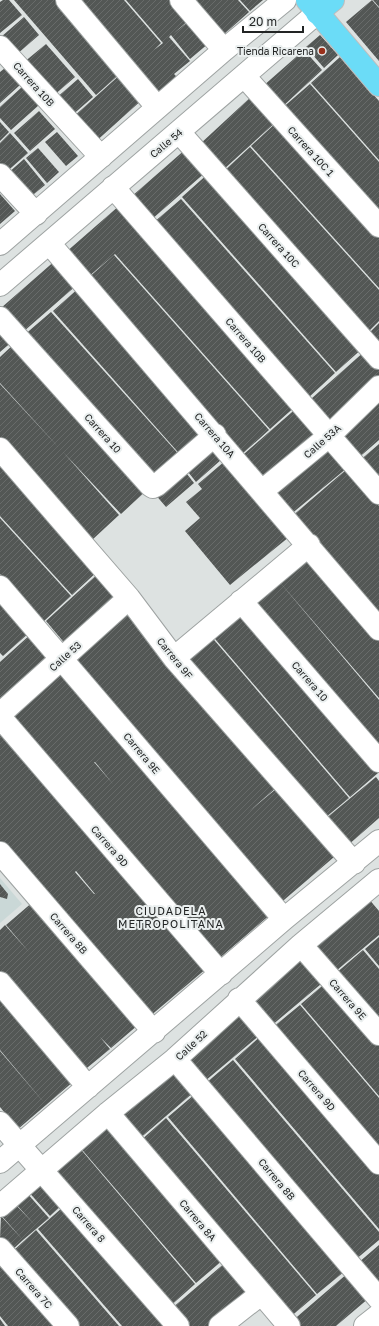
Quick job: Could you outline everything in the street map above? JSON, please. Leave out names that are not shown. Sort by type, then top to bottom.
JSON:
[{"type":"main road","points":[[319,4],[379,85]]},
{"type":"street","points":[[67,0],[157,107]]},
{"type":"street","points":[[181,0],[224,50]]},
{"type":"street","points":[[0,244],[157,107],[285,0]]},
{"type":"street","name":"Calle 54","points":[[0,285],[244,76],[319,4]]},
{"type":"street","name":"Carrera 10B","points":[[0,46],[101,157]]},
{"type":"street","name":"Carrera 10C 1","points":[[244,76],[379,226]]},
{"type":"street","name":"Carrera 10C","points":[[179,132],[379,358]]},
{"type":"street","points":[[0,175],[36,214]]},
{"type":"street","name":"Carrera 10B","points":[[113,187],[379,493]]},
{"type":"street","name":"Carrera 10A","points":[[49,243],[379,628]]},
{"type":"street","name":"Carrera 10","points":[[0,318],[153,487],[215,435]]},
{"type":"street","name":"Calle 53A","points":[[262,491],[329,436],[379,388]]},
{"type":"street","name":"Carrera 9F","points":[[0,449],[129,598],[174,658],[354,863]]},
{"type":"street","points":[[174,658],[309,545]]},
{"type":"street","name":"Carrera 9E","points":[[0,587],[284,919]]},
{"type":"street","name":"Calle 53","points":[[0,714],[129,598]]},
{"type":"street","name":"Carrera 10","points":[[241,602],[379,761]]},
{"type":"street","name":"Carrera 9D","points":[[0,717],[221,974]]},
{"type":"street","points":[[0,1162],[154,1032],[284,919],[379,841]]},
{"type":"street","name":"Carrera 8B","points":[[0,853],[154,1032]]},
{"type":"street","name":"Calle 52","points":[[0,1206],[108,1113],[175,1059],[301,945],[376,889]]},
{"type":"street","name":"Carrera 9E","points":[[301,945],[379,1034]]},
{"type":"street","points":[[0,983],[88,1088]]},
{"type":"street","name":"Carrera 9D","points":[[239,1000],[379,1163]]},
{"type":"street","name":"Carrera 8B","points":[[175,1059],[379,1299]]},
{"type":"street","name":"Carrera 8A","points":[[108,1113],[289,1326]]},
{"type":"street","name":"Carrera 8","points":[[0,1123],[178,1326]]},
{"type":"street","points":[[0,1167],[19,1190]]},
{"type":"street","name":"Carrera 7C","points":[[0,1249],[68,1326]]},
{"type":"street","points":[[220,1326],[261,1294]]},
{"type":"street","points":[[365,1326],[379,1315]]},
{"type":"shaded area","points":[[0,878],[22,904],[0,923]]},
{"type":"building","points":[[3,0],[9,0],[22,15],[0,33],[0,2]]},
{"type":"building","points":[[14,0],[62,0],[123,71],[96,95]]},
{"type":"building","points":[[77,0],[124,0],[161,43],[154,50],[163,43],[126,0],[174,0],[190,19],[173,34],[190,20],[209,43],[190,59],[171,35],[169,37],[190,61],[174,74],[177,77],[155,96]]},
{"type":"building","points":[[191,0],[238,0],[249,12],[222,36]]},
{"type":"building","points":[[240,0],[263,0],[250,11]]},
{"type":"building","points":[[372,0],[379,8],[379,61],[346,22]]},
{"type":"building","points":[[373,0],[379,0],[379,7]]},
{"type":"building","points":[[24,17],[39,35],[16,55],[1,37]]},
{"type":"building","name":"Tienda Ricarena","points":[[320,35],[338,55],[324,68],[306,47]]},
{"type":"building","points":[[46,44],[75,77],[52,97],[23,63]]},
{"type":"building","points":[[304,50],[322,70],[281,108],[262,87]]},
{"type":"building","points":[[340,57],[379,101],[379,160],[311,83]]},
{"type":"building","points":[[5,68],[20,85],[0,103],[0,72]]},
{"type":"building","points":[[122,73],[144,98],[93,144],[71,119]]},
{"type":"building","points":[[78,79],[93,97],[70,117],[55,99]]},
{"type":"building","points":[[310,84],[379,162],[379,222],[280,110]]},
{"type":"building","points":[[22,87],[39,105],[11,130],[0,118],[0,107]]},
{"type":"building","points":[[253,95],[277,121],[223,170],[199,145]]},
{"type":"building","points":[[39,111],[55,129],[30,151],[14,133]]},
{"type":"building","points":[[278,121],[379,233],[379,288],[251,146]]},
{"type":"building","points":[[0,122],[9,132],[0,141]]},
{"type":"building","points":[[57,132],[78,156],[66,166],[45,142]]},
{"type":"building","points":[[10,133],[28,153],[4,174],[0,170],[0,143]]},
{"type":"building","points":[[250,147],[379,290],[379,321],[368,332],[223,172]]},
{"type":"building","points":[[38,148],[59,172],[47,183],[26,158]]},
{"type":"building","points":[[187,148],[207,171],[151,220],[131,197]]},
{"type":"building","points":[[24,159],[45,185],[28,199],[7,174]]},
{"type":"building","points":[[210,172],[364,347],[336,372],[182,197]]},
{"type":"building","points":[[0,194],[15,211],[0,224]]},
{"type":"building","points":[[181,199],[335,373],[308,398],[153,223]]},
{"type":"building","points":[[120,205],[298,404],[270,429],[115,254],[87,278],[65,253]]},
{"type":"building","points":[[114,255],[269,430],[241,455],[86,280]]},
{"type":"building","points":[[57,259],[78,284],[23,332],[1,308]]},
{"type":"building","points":[[81,286],[212,434],[184,459],[53,311]]},
{"type":"building","points":[[51,312],[183,459],[155,484],[23,336]]},
{"type":"building","points":[[379,323],[379,344],[369,333]]},
{"type":"building","points":[[0,325],[14,340],[0,352]]},
{"type":"building","points":[[14,344],[148,489],[121,514],[63,452],[119,515],[92,540],[0,440],[0,384],[61,450],[0,383],[0,357]]},
{"type":"building","points":[[365,351],[379,366],[379,385],[334,425],[311,399]]},
{"type":"building","points":[[379,394],[379,440],[356,460],[334,433]]},
{"type":"building","points":[[299,406],[322,432],[268,481],[244,454]]},
{"type":"building","points":[[379,444],[379,486],[358,462]]},
{"type":"building","points":[[329,445],[347,468],[290,515],[272,492]]},
{"type":"building","points":[[211,446],[222,459],[196,482],[185,468]]},
{"type":"building","points":[[0,460],[100,569],[72,595],[0,516]]},
{"type":"building","points":[[225,461],[289,537],[230,585],[185,531],[200,518],[186,502],[202,489],[198,484]]},
{"type":"building","points":[[183,469],[194,483],[166,507],[154,493]]},
{"type":"building","points":[[347,469],[379,506],[379,622],[290,518]]},
{"type":"building","points":[[0,518],[71,596],[43,622],[0,574]]},
{"type":"building","points":[[306,554],[379,640],[379,698],[277,579]]},
{"type":"building","points":[[101,571],[123,596],[67,646],[46,621]]},
{"type":"building","points":[[277,579],[379,700],[379,751],[251,601]]},
{"type":"building","points":[[0,597],[30,632],[3,656],[0,653]]},
{"type":"building","points":[[239,609],[378,773],[350,797],[210,633]]},
{"type":"building","points":[[125,610],[276,788],[247,813],[276,789],[334,857],[277,906],[68,660]]},
{"type":"building","points":[[31,634],[53,660],[0,706],[0,662]]},
{"type":"building","points":[[209,634],[349,798],[320,822],[181,658]]},
{"type":"building","points":[[62,666],[272,913],[215,962],[6,716]],"holes":[[[94,762],[95,762],[113,784]]]},
{"type":"building","points":[[0,724],[207,968],[149,1017],[0,841]],"holes":[[[76,871],[95,894],[75,872]]]},
{"type":"building","points":[[376,777],[379,781],[379,818],[347,846],[324,820]]},
{"type":"building","points":[[0,884],[8,894],[7,899],[0,897]]},
{"type":"building","points":[[368,898],[379,911],[379,935],[336,971],[313,945]]},
{"type":"building","points":[[34,901],[138,1025],[111,1048],[100,1037],[110,1049],[82,1072],[0,975],[0,930],[5,925],[29,952],[6,925]]},
{"type":"building","points":[[379,937],[379,966],[365,949]]},
{"type":"building","points":[[363,950],[379,969],[379,1025],[335,974]]},
{"type":"building","points":[[307,954],[327,979],[271,1026],[250,1001]]},
{"type":"building","points":[[329,980],[379,1040],[379,1096],[301,1004]]},
{"type":"building","points":[[0,994],[74,1081],[46,1105],[0,1050]]},
{"type":"building","points":[[300,1005],[379,1098],[379,1155],[272,1028]]},
{"type":"building","points":[[241,1009],[261,1034],[205,1081],[184,1057]]},
{"type":"building","points":[[262,1035],[379,1173],[379,1229],[235,1059]]},
{"type":"building","points":[[0,1051],[46,1105],[18,1129],[0,1107]]},
{"type":"building","points":[[233,1060],[379,1232],[379,1240],[355,1260],[206,1083]]},
{"type":"building","points":[[174,1068],[194,1092],[138,1140],[117,1115]]},
{"type":"building","points":[[195,1094],[345,1271],[317,1294],[168,1117]]},
{"type":"building","points":[[166,1118],[316,1295],[288,1319],[139,1142]]},
{"type":"building","points":[[105,1122],[223,1260],[196,1283],[78,1145]]},
{"type":"building","points":[[78,1146],[195,1284],[168,1308],[51,1170]]},
{"type":"building","points":[[39,1180],[62,1205],[50,1216],[27,1190]]},
{"type":"building","points":[[26,1192],[49,1218],[23,1240],[1,1215],[14,1203],[35,1225],[14,1202]]},
{"type":"building","points":[[62,1208],[165,1326],[122,1326],[38,1229]]},
{"type":"building","points":[[1,1216],[23,1240],[11,1251],[0,1239]]},
{"type":"building","points":[[36,1230],[119,1326],[77,1326],[12,1252]]},
{"type":"building","points":[[379,1245],[379,1288],[358,1263]]},
{"type":"building","points":[[0,1262],[53,1326],[8,1326],[0,1316]]},
{"type":"building","points":[[226,1262],[250,1291],[208,1326],[185,1326],[171,1309]]},
{"type":"building","points":[[348,1273],[369,1298],[336,1326],[295,1326],[291,1322]]},
{"type":"building","points":[[0,1319],[5,1326],[0,1326]]},
{"type":"place","name":"Tienda Ricarena","points":[[322,51]]},
{"type":"district","name":"CIUDADELA METROPOLITANA","points":[[171,917]]}]
